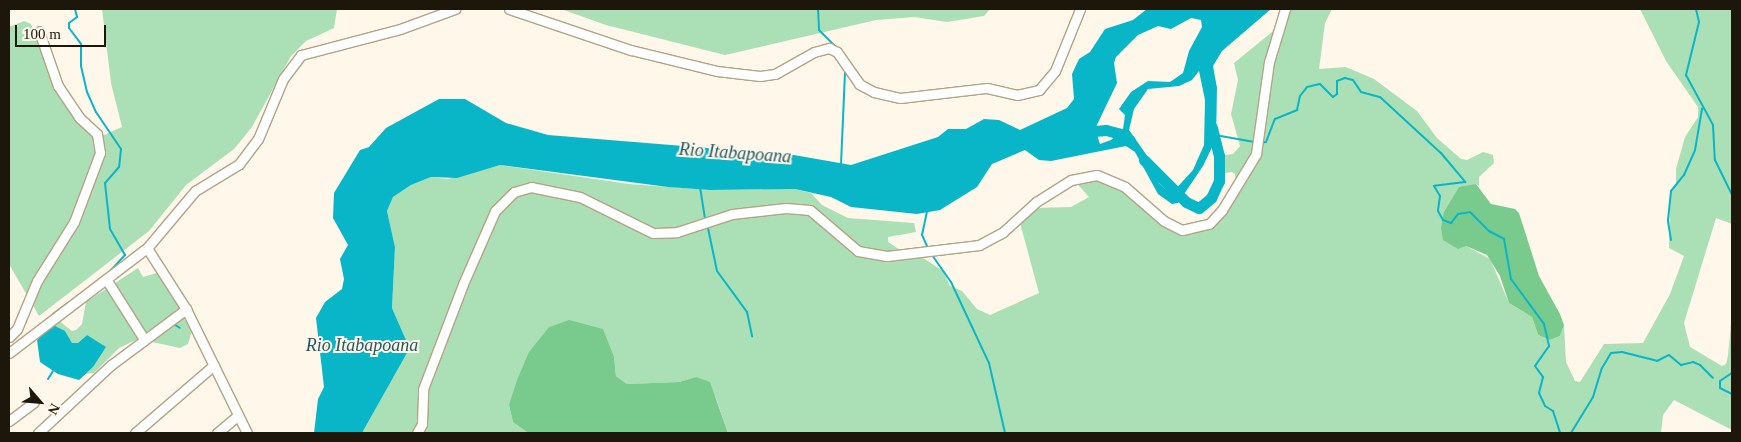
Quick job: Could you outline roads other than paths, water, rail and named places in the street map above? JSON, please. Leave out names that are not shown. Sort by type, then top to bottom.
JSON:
[{"type":"street","points":[[9,353],[147,248],[195,190],[239,164],[250,152],[291,64],[300,55],[400,29],[455,9]]},
{"type":"street","points":[[509,9],[631,50],[717,71],[760,76],[775,74],[814,52],[830,48],[837,52],[859,84],[874,92],[900,98],[987,88],[1017,95],[1031,94],[1047,84],[1080,9]]},
{"type":"street","points":[[417,433],[422,424],[423,389],[463,284],[494,211],[514,192],[531,187],[580,197],[653,233],[677,232],[732,214],[786,208],[810,210],[858,251],[887,256],[979,245],[1003,232],[1036,202],[1071,180],[1097,175],[1125,187],[1164,221],[1182,230],[1209,224],[1222,210],[1237,181],[1250,167],[1258,142],[1269,62],[1285,9]]},
{"type":"street","points":[[9,337],[17,329],[37,281],[74,222],[100,153],[97,134],[79,117],[58,86],[39,30]]},
{"type":"street","points":[[147,248],[186,309],[247,433]]},
{"type":"street","points":[[106,279],[144,339]]},
{"type":"street","points":[[38,433],[144,339],[186,309]]},
{"type":"street","points":[[135,433],[214,365]]},
{"type":"street","points":[[9,421],[34,402]]},
{"type":"street","points":[[217,433],[237,416]]},
{"type":"water","name":"Rio Itabapoana","points":[[1147,9],[1271,9],[1222,51],[1213,66],[1217,88],[1216,139],[1203,166],[1178,203],[1172,204],[1158,194],[1135,152],[1126,146],[1051,161],[1039,160],[1025,150],[992,164],[977,187],[940,210],[917,214],[851,207],[831,197],[795,189],[710,190],[668,187],[500,165],[457,178],[431,177],[411,185],[393,197],[387,211],[395,247],[392,308],[406,340],[407,353],[362,433],[314,433],[318,399],[324,387],[316,318],[325,302],[342,289],[344,279],[340,259],[348,245],[333,218],[334,193],[360,150],[369,147],[386,128],[439,99],[465,99],[506,123],[548,135],[708,148],[718,155],[729,150],[760,156],[771,151],[851,165],[938,137],[948,129],[966,129],[984,119],[999,120],[1020,130],[1067,108],[1074,99],[1072,74],[1079,59],[1090,52],[1105,29],[1133,20]],"holes":[[[1191,18],[1201,20],[1202,27],[1189,51],[1183,73],[1170,82],[1148,81],[1131,92],[1119,109],[1125,115],[1123,129],[1111,140],[1100,144],[1095,129],[1117,83],[1114,63],[1116,57],[1138,35],[1158,26],[1171,29]],[[1199,71],[1205,100],[1204,145],[1193,170],[1171,194],[1159,183],[1148,157],[1129,130],[1134,109],[1148,89],[1179,86],[1192,80]]]},
{"type":"water","points":[[53,325],[65,331],[72,343],[78,343],[87,335],[106,347],[93,367],[79,380],[58,374],[40,362],[37,340]]},
{"type":"waterway","points":[[75,9],[77,17],[69,23],[69,28],[81,44],[81,66],[87,92],[96,112],[121,149],[119,167],[105,183],[110,229],[125,255],[111,270]]},
{"type":"waterway","points":[[818,9],[819,30],[842,53]]},
{"type":"waterway","points":[[1696,9],[1699,22],[1686,75],[1713,125],[1715,160],[1732,195]]},
{"type":"waterway","points":[[841,164],[845,72]]},
{"type":"waterway","points":[[1261,143],[1266,142],[1275,119],[1297,110],[1300,96],[1307,87],[1320,84],[1333,97],[1337,94],[1337,81],[1345,78],[1353,80],[1361,92],[1380,97],[1441,153],[1465,182],[1434,186],[1440,196],[1438,211],[1443,220],[1451,223],[1458,214],[1470,212],[1489,231],[1504,239],[1511,279],[1544,324],[1549,346],[1535,366],[1543,377],[1539,393],[1545,406],[1553,411],[1560,433]]},
{"type":"waterway","points":[[1671,240],[1668,220],[1671,191],[1684,175],[1695,150],[1702,109]]},
{"type":"waterway","name":"Rio Itabapoana","points":[[1144,160],[1186,202],[1199,208],[1211,198],[1219,181],[1219,156],[1212,127]]},
{"type":"waterway","name":"Rio Itabapoana","points":[[1082,132],[1106,130],[1125,135],[1130,141]]},
{"type":"waterway","points":[[1215,135],[1254,142]]},
{"type":"waterway","points":[[700,187],[705,217]]},
{"type":"waterway","points":[[927,211],[922,235],[927,246]]},
{"type":"waterway","points":[[708,228],[717,271],[747,312],[752,336]]},
{"type":"waterway","points":[[932,255],[951,282],[989,363],[1005,433]]},
{"type":"waterway","points":[[53,314],[69,302]]},
{"type":"waterway","points":[[172,323],[180,328]]},
{"type":"waterway","points":[[1571,433],[1593,397],[1602,368],[1611,353],[1622,352],[1657,361],[1669,355],[1681,365],[1693,362],[1700,365],[1713,378]]},
{"type":"waterway","points":[[48,379],[53,371]]},
{"type":"waterway","points":[[1720,381],[1732,373]]},
{"type":"waterway","points":[[1720,381],[1720,388],[1732,394]]}]
